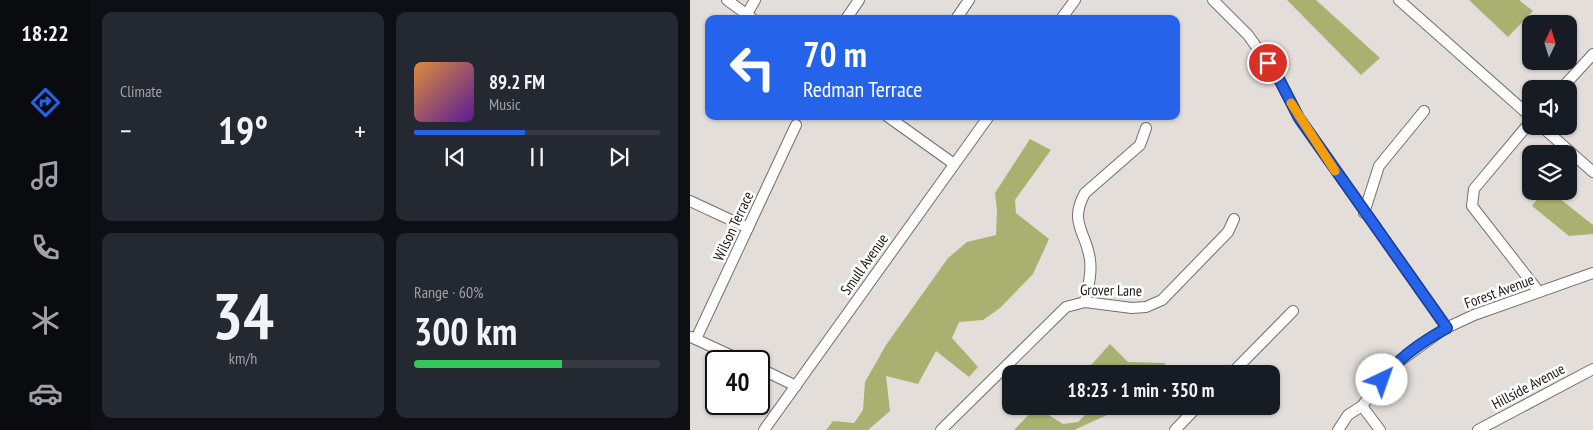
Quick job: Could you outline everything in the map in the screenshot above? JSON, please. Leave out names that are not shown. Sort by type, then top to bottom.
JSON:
[{"type":"street","points":[[727,0],[747,15]]},
{"type":"street","points":[[751,15],[755,0]]},
{"type":"street","points":[[849,15],[859,0]]},
{"type":"street","points":[[959,15],[968,0]]},
{"type":"street","points":[[1064,15],[1075,0]]},
{"type":"street","points":[[1213,0],[1226,11],[1253,42],[1278,77],[1299,118],[1364,213],[1447,328]]},
{"type":"street","points":[[1399,0],[1522,109]]},
{"type":"street","points":[[1569,80],[1593,55]]},
{"type":"street","points":[[1364,213],[1379,166],[1424,111]]},
{"type":"street","points":[[893,120],[954,164]]},
{"type":"street","name":"Smull Avenue","points":[[764,430],[986,120]]},
{"type":"street","name":"Wilson Terrace","points":[[693,338],[748,228],[796,125]]},
{"type":"street","points":[[1085,302],[1090,276],[1090,258],[1078,223],[1080,202],[1085,194],[1140,145],[1146,128]]},
{"type":"street","points":[[1522,132],[1474,189],[1472,206],[1539,292]]},
{"type":"street","points":[[1552,135],[1593,172]]},
{"type":"street","points":[[690,201],[748,228]]},
{"type":"street","name":"Grover Lane","points":[[941,430],[1066,306],[1085,302],[1132,308],[1146,307],[1162,300],[1228,232],[1234,219]]},
{"type":"street","name":"Forest Avenue","points":[[1338,430],[1348,415],[1362,406],[1392,367],[1417,347],[1447,328],[1474,315],[1593,273]]},
{"type":"street","points":[[1240,365],[1293,311]]},
{"type":"street","points":[[693,338],[719,350]]},
{"type":"street","name":"Hillside Avenue","points":[[1478,430],[1593,370]]},
{"type":"street","points":[[770,373],[796,386]]},
{"type":"street","points":[[1362,406],[1380,430]]},
{"type":"street","points":[[1175,430],[1189,415]]},
{"type":"green space","points":[[1287,0],[1316,0],[1380,58],[1361,75]]},
{"type":"green space","points":[[1469,0],[1519,0],[1533,11],[1529,15],[1522,15],[1522,22],[1508,37]]},
{"type":"green space","points":[[1030,139],[1051,150],[1015,200],[1016,213],[1049,239],[1033,274],[1000,308],[983,320],[959,322],[952,338],[978,367],[969,377],[936,351],[918,384],[886,376],[890,411],[868,430],[826,430],[833,421],[854,423],[863,410],[865,382],[886,345],[948,258],[967,242],[996,235],[997,210],[995,193]]},
{"type":"green space","points":[[1536,200],[1561,200],[1593,225],[1593,234],[1569,236],[1532,206]]},
{"type":"green space","points":[[1110,344],[1128,362],[1166,363],[1164,365],[1091,365]]},
{"type":"green space","points":[[1028,415],[1049,415],[1063,424],[1078,422],[1085,415],[1107,415],[1074,430],[1014,430]]},
{"type":"slow traffic","points":[[1291,103],[1335,171]]},
{"type":"route","points":[[1268,63],[1278,77],[1299,118],[1447,328],[1417,347],[1392,367],[1382,380]]}]
